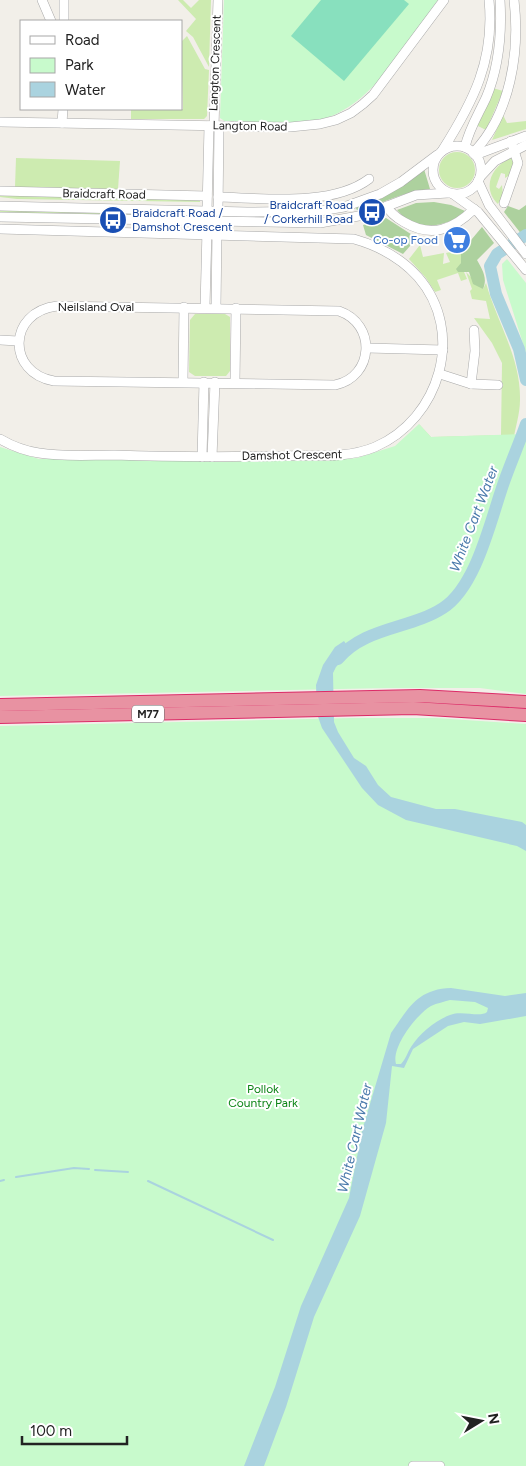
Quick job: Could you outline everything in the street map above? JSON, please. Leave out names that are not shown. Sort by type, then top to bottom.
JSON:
[{"type":"highway","name":"M77","points":[[0,705],[359,703],[465,697],[526,702]]},
{"type":"highway","name":"M77","points":[[359,703],[526,715]]},
{"type":"highway","name":"M77","points":[[0,717],[296,704]]},
{"type":"street","points":[[42,0],[51,20]]},
{"type":"street","points":[[64,0],[64,20]]},
{"type":"street","name":"Langton Crescent","points":[[214,126],[218,0]]},
{"type":"street","name":"Langton Road","points":[[0,122],[305,126],[336,120],[351,113],[372,95],[444,0]]},
{"type":"street","name":"Braidcraft Road","points":[[0,206],[305,212],[352,204],[389,189],[440,153],[468,108],[480,81],[489,44],[489,0]]},
{"type":"street","points":[[465,147],[469,131],[491,85],[501,30],[500,0]]},
{"type":"street","points":[[474,154],[484,141],[499,110],[513,68],[516,33],[514,0]]},
{"type":"street","points":[[62,123],[63,110]]},
{"type":"street","points":[[207,211],[214,126]]},
{"type":"street","points":[[214,126],[218,211]]},
{"type":"street","points":[[450,193],[468,192],[495,161],[526,136]]},
{"type":"street","points":[[474,154],[513,145],[526,145]]},
{"type":"street","points":[[504,203],[518,163],[513,145]]},
{"type":"street","points":[[526,254],[484,198],[479,179],[480,163],[474,154],[465,147],[454,146],[440,153],[432,169],[438,186],[474,209],[488,223],[526,270]]},
{"type":"street","points":[[218,197],[309,198],[347,190],[369,179]]},
{"type":"street","name":"Braidcraft Road","points":[[0,190],[207,196]]},
{"type":"street","name":"Braidcraft Road","points":[[0,217],[320,223],[356,217],[416,195],[450,193]]},
{"type":"street","points":[[352,204],[356,217]]},
{"type":"street","points":[[387,206],[399,219],[428,231],[453,227],[474,209]]},
{"type":"street","points":[[205,308],[207,222]]},
{"type":"street","points":[[216,308],[217,222]]},
{"type":"street","points":[[0,229],[217,235]]},
{"type":"street","name":"Damshot Crescent","points":[[0,439],[17,448],[45,454],[212,457],[349,454],[374,448],[400,434],[424,408],[440,374],[442,330],[437,310],[431,297],[414,273],[390,252],[373,244],[354,239],[332,236],[217,235]]},
{"type":"street","points":[[506,245],[514,238]]},
{"type":"street","name":"Neilsland Oval","points":[[18,341],[23,325],[28,319],[38,311],[50,307],[236,308],[339,312],[350,316],[359,325],[367,348]]},
{"type":"street","points":[[183,381],[184,307]]},
{"type":"street","points":[[235,382],[236,308]]},
{"type":"street","points":[[471,384],[476,351],[474,330]]},
{"type":"street","points":[[0,340],[18,341],[21,356],[28,366],[41,377],[48,380],[341,384],[360,370],[367,348],[442,350]]},
{"type":"street","points":[[440,374],[471,384],[498,385]]},
{"type":"street","points":[[202,457],[204,382]]},
{"type":"street","points":[[212,457],[214,382]]},
{"type":"street","points":[[413,1466],[440,1466]]},
{"type":"green space","points":[[178,0],[183,0],[191,8],[199,0],[211,0],[209,67],[193,37],[186,31],[196,19]]},
{"type":"green space","points":[[224,0],[438,0],[385,73],[370,90],[353,104],[334,115],[314,121],[281,123],[226,122],[220,118]]},
{"type":"green space","points":[[321,0],[404,0],[409,4],[344,81],[291,36]]},
{"type":"green space","points":[[187,36],[205,69],[209,70],[207,116],[204,119],[131,119],[131,110],[183,109],[182,41]]},
{"type":"green space","points":[[493,88],[503,91],[486,130],[476,125]]},
{"type":"green space","points":[[503,115],[507,123],[526,121],[526,129],[492,140]]},
{"type":"green space","points":[[457,152],[464,153],[470,157],[474,163],[474,177],[470,183],[464,187],[457,188],[450,187],[444,183],[440,177],[439,170],[440,163],[444,157],[450,153]]},
{"type":"green space","points":[[16,158],[120,161],[118,189],[15,187]]},
{"type":"green space","points":[[512,158],[514,162],[510,175],[505,178],[505,174],[501,173],[496,187],[499,189],[502,185],[503,195],[498,204],[490,191],[491,177],[499,165]]},
{"type":"green space","points":[[424,169],[430,189],[403,195],[359,211],[356,209],[357,206]]},
{"type":"green space","points":[[0,194],[200,199],[200,202],[17,199],[0,197]]},
{"type":"green space","points":[[434,202],[451,205],[465,211],[449,222],[421,225],[404,217],[397,210],[416,203]]},
{"type":"green space","points":[[526,205],[526,240],[504,212],[508,206],[519,210]]},
{"type":"green space","points":[[0,209],[173,215],[9,213],[0,212]]},
{"type":"green space","points":[[386,218],[417,238],[403,254],[366,235],[363,225]]},
{"type":"green space","points":[[482,227],[494,243],[477,260],[485,277],[483,289],[473,284],[469,272],[458,272],[456,269],[461,263],[461,252]]},
{"type":"green space","points":[[420,245],[423,257],[444,253],[443,264],[450,262],[446,253],[464,249],[461,252],[461,263],[458,272],[464,272],[467,279],[461,281],[458,273],[437,280],[441,290],[435,292],[426,278],[409,259]]},
{"type":"green space","points":[[507,259],[526,283],[526,353],[503,280],[502,264]]},
{"type":"green space","points":[[466,272],[483,289],[486,283],[517,369],[520,405],[513,442],[426,438],[419,424],[431,437],[501,435],[502,363],[492,343],[474,318],[490,319],[486,301],[472,299],[470,291],[472,289]]},
{"type":"green space","points":[[195,314],[225,314],[230,317],[230,371],[226,376],[195,376],[189,372],[190,320]]},
{"type":"green space","points":[[419,424],[431,437],[526,434],[526,694],[480,688],[388,688],[0,696],[0,447],[39,459],[168,459],[218,462],[346,459],[357,458],[395,446]]},
{"type":"green space","name":"Pollok Country Park","points":[[350,718],[436,718],[526,724],[526,1466],[0,1466],[0,726]]},
{"type":"water","points":[[344,641],[351,651],[333,673],[334,722],[354,758],[366,766],[378,785],[391,797],[436,809],[455,809],[522,822],[526,825],[526,851],[517,846],[406,820],[378,805],[362,788],[322,728],[317,714],[316,685],[323,665],[335,647]]},
{"type":"water","points":[[451,988],[505,996],[526,993],[526,1016],[480,1024],[464,1022],[448,1026],[413,1049],[404,1068],[392,1066],[386,1123],[360,1216],[314,1317],[286,1407],[264,1466],[244,1466],[275,1387],[301,1306],[349,1198],[362,1131],[391,1033],[408,1008],[422,996],[439,989]],"holes":[[[450,1000],[475,1002],[488,1008],[487,1012],[484,1014],[460,1013],[439,1020],[418,1037],[401,1064],[396,1064],[395,1057],[401,1040],[412,1023],[425,1010],[433,1005]]]},
{"type":"waterway","name":"White Cart Water","points":[[526,235],[497,254],[490,266],[496,294],[519,349],[526,380]]},
{"type":"waterway","name":"White Cart Water","points":[[338,659],[361,640],[430,615],[443,608],[455,598],[474,568],[526,424]]},
{"type":"waterway","points":[[16,1177],[74,1168],[89,1169]]},
{"type":"waterway","points":[[95,1170],[128,1172]]},
{"type":"waterway","points":[[0,1181],[4,1180]]},
{"type":"waterway","points":[[148,1181],[273,1240]]},
{"type":"place","name":"Braidcraft Road / Corkerhill Road","points":[[372,212]]},
{"type":"place","name":"Braidcraft Road / Damshot Crescent","points":[[113,220]]},
{"type":"place","name":"Co-op Food","points":[[457,240]]}]
